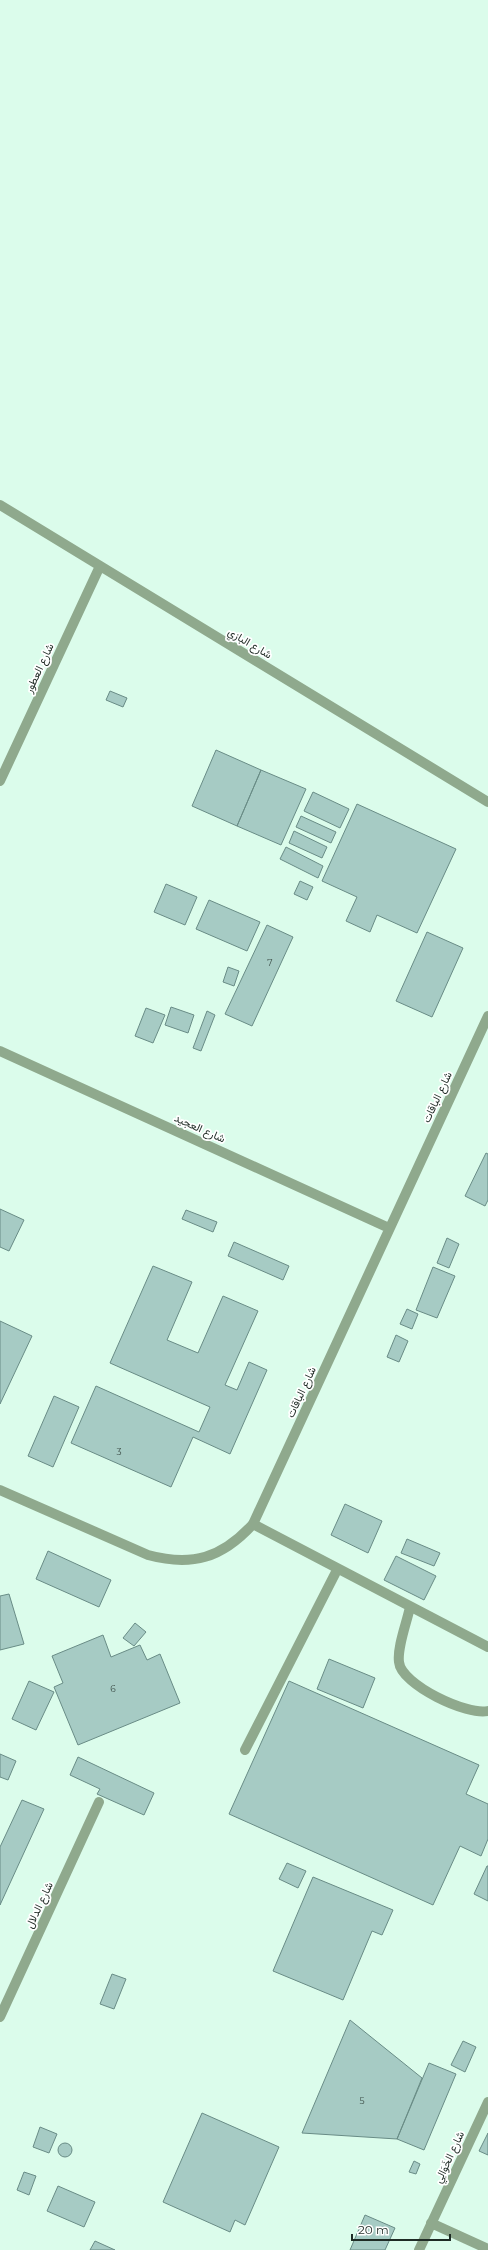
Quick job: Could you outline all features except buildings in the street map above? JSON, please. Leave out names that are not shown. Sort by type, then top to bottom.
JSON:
[{"type":"street","name":"شارع البازي","points":[[0,505],[488,802]]},
{"type":"street","name":"شارع العطور","points":[[0,781],[100,566]]},
{"type":"street","name":"شارع الباقات","points":[[0,1490],[148,1556],[166,1561],[186,1561],[205,1558],[223,1550],[240,1539],[253,1524],[488,1016]]},
{"type":"street","name":"شارع العجيد","points":[[0,1051],[389,1228]]},
{"type":"street","points":[[253,1524],[337,1570],[488,1647]]},
{"type":"street","points":[[245,1750],[337,1570]]},
{"type":"street","points":[[410,1607],[399,1662],[404,1674],[413,1684],[464,1709],[480,1713],[488,1711]]},
{"type":"street","name":"شارع الدلال","points":[[0,2017],[99,1802]]},
{"type":"street","name":"شارع الخَوَالِي","points":[[419,2250],[488,2102]]},
{"type":"street","points":[[431,2223],[488,2249]]}]
